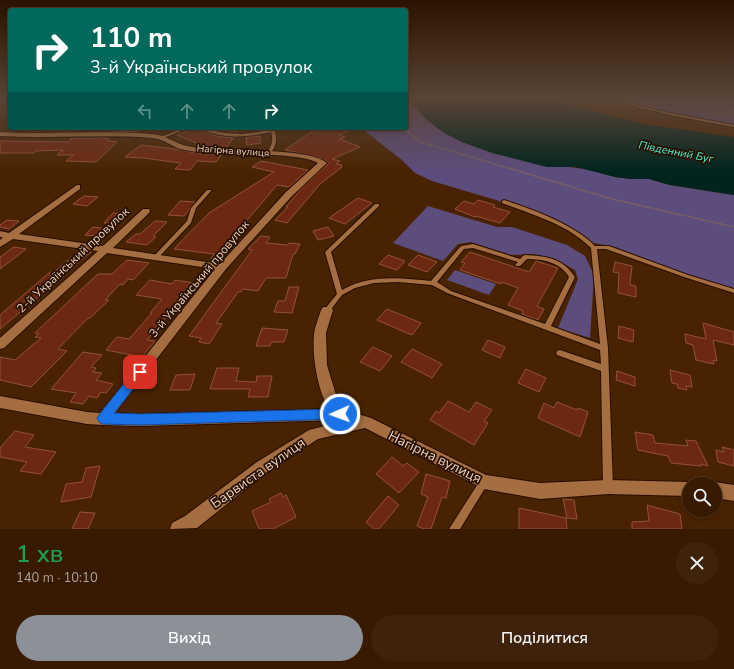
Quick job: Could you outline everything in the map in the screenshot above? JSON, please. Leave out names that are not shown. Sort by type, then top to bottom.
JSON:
[{"type":"street","name":"Нагірна вулиця","points":[[0,134],[38,136],[104,134],[162,137],[182,147],[206,151],[294,155],[316,159],[323,163]]},
{"type":"street","name":"3-й Український провулок","points":[[103,418],[222,267],[289,194],[323,163]]},
{"type":"street","points":[[0,244],[77,187]]},
{"type":"street","name":"2-й Український провулок","points":[[0,345],[146,211]]},
{"type":"street","points":[[0,234],[222,267]]},
{"type":"street","points":[[327,310],[320,333],[320,364],[331,400],[340,414]]},
{"type":"street","name":"Нагірна вулиця","points":[[0,402],[87,418],[140,420],[340,414],[366,422],[484,482],[540,491],[608,487],[682,489]]},
{"type":"street","name":"Барвиста вулиця","points":[[178,529],[191,522],[262,467],[314,434],[366,422]]},
{"type":"street","points":[[722,491],[734,493]]},
{"type":"lane","points":[[716,123],[734,126]]},
{"type":"lane","points":[[162,137],[182,130]]},
{"type":"lane","points":[[208,130],[217,134],[240,134],[276,130]]},
{"type":"lane","points":[[268,154],[276,144],[273,131]]},
{"type":"lane","points":[[156,257],[189,222],[194,208],[209,191]]},
{"type":"lane","points":[[504,202],[554,222],[587,239],[594,248],[604,348],[608,487]]},
{"type":"lane","points":[[340,294],[328,252],[377,205]]},
{"type":"lane","points":[[433,283],[462,248],[472,246],[519,263],[525,257],[546,259],[564,266],[572,277],[548,328]]},
{"type":"lane","points":[[594,248],[607,247],[686,276],[734,291]]},
{"type":"lane","points":[[327,310],[340,294],[353,286],[374,281],[398,280],[433,283],[449,292],[604,348]]},
{"type":"lane","points":[[560,353],[605,369]]},
{"type":"lane","points":[[454,529],[484,482]]},
{"type":"path","points":[[406,130],[421,142],[436,147],[617,200],[734,227]]},
{"type":"shaded area","points":[[408,123],[462,123],[561,166],[592,170],[615,177],[649,179],[670,185],[734,195],[734,289],[688,275],[615,247],[589,242],[558,225],[496,200],[432,181],[415,173],[402,160],[364,130],[408,130]]},
{"type":"shaded area","points":[[716,123],[734,123],[734,126]]},
{"type":"shaded area","points":[[428,206],[497,227],[512,227],[567,245],[585,256],[594,275],[590,338],[558,328],[578,279],[575,270],[557,260],[534,254],[511,255],[471,242],[458,244],[443,261],[393,243]]},
{"type":"shaded area","points":[[455,270],[496,284],[489,295],[447,280]]},
{"type":"water","name":"Південний Буг","points":[[430,123],[639,123],[734,137],[734,195],[670,185],[649,179],[615,177],[576,167],[547,167],[492,153],[462,142],[444,133]]},
{"type":"building","points":[[137,130],[137,132],[109,131]]},
{"type":"building","points":[[191,130],[203,130],[216,136],[233,138],[227,147],[208,148],[177,135]]},
{"type":"building","points":[[224,130],[240,130],[238,132]]},
{"type":"building","points":[[314,130],[349,130],[339,135],[345,137],[340,139],[360,147],[332,159],[340,161],[336,164],[342,165],[342,167],[320,184],[287,223],[275,220],[288,207],[286,207],[301,189],[328,164],[328,162],[319,157],[285,150]]},
{"type":"building","points":[[260,136],[261,143],[247,145],[246,137]]},
{"type":"building","points":[[72,138],[108,138],[108,141],[117,142],[96,162],[66,161],[74,155],[57,155],[63,150],[35,151],[34,153],[0,153],[0,141],[69,142]]},
{"type":"building","points":[[141,145],[221,155],[216,162],[197,161],[190,170],[175,169],[181,163],[125,157]]},
{"type":"building","points":[[261,161],[308,170],[289,187],[277,185],[236,233],[220,260],[211,259],[214,254],[174,249],[209,213],[274,172],[252,167]]},
{"type":"building","points":[[84,196],[98,197],[87,206],[73,204]]},
{"type":"building","points":[[358,198],[372,203],[345,224],[329,218]]},
{"type":"building","points":[[478,200],[495,205],[493,207],[510,212],[500,223],[476,216],[475,217],[455,209],[464,201],[474,204]]},
{"type":"building","points":[[180,201],[195,202],[184,216],[168,215]]},
{"type":"building","points":[[113,213],[127,214],[118,224],[104,223]]},
{"type":"building","points":[[7,220],[19,221],[9,229],[0,227],[0,225]]},
{"type":"building","points":[[155,221],[167,222],[153,236],[156,237],[147,245],[126,242],[136,234],[140,234]]},
{"type":"building","points":[[93,227],[108,229],[100,236],[85,235]]},
{"type":"building","points":[[328,227],[334,236],[318,240],[313,231]]},
{"type":"building","points":[[261,236],[270,237],[266,243],[288,245],[289,243],[300,244],[295,254],[293,254],[286,278],[266,278],[258,291],[243,289],[241,292],[238,292],[216,323],[222,324],[209,344],[199,342],[201,338],[189,336],[252,250],[248,249]]},
{"type":"building","points":[[14,247],[26,249],[0,269],[0,257]]},
{"type":"building","points":[[80,250],[91,252],[0,329],[0,315],[50,272],[53,273]]},
{"type":"building","points":[[470,252],[529,272],[536,261],[558,268],[537,306],[544,309],[538,320],[522,314],[523,311],[508,305],[518,288],[502,282],[501,284],[460,270],[465,263],[461,262]]},
{"type":"building","points":[[388,255],[405,261],[397,270],[379,264]]},
{"type":"building","points":[[418,255],[437,262],[427,272],[408,265]]},
{"type":"building","points":[[127,260],[149,263],[133,280],[128,279],[123,285],[120,284],[105,300],[109,300],[90,318],[88,318],[58,349],[67,351],[31,387],[0,380],[0,357],[15,360],[41,338],[35,337],[39,334],[35,333],[98,274],[112,274]]},
{"type":"building","points":[[615,262],[632,266],[630,285],[636,286],[636,297],[618,293],[619,273],[613,272]]},
{"type":"building","points":[[150,280],[172,284],[175,280],[194,283],[147,340],[155,341],[142,357],[106,350],[117,337],[129,339],[162,299],[136,295]]},
{"type":"building","points":[[289,287],[299,287],[292,313],[274,312],[278,301],[285,301]]},
{"type":"building","points":[[387,309],[421,323],[412,335],[377,320]]},
{"type":"building","points":[[703,323],[734,332],[734,345],[713,340],[717,361],[713,360],[714,364],[696,360],[693,345],[686,343],[685,334],[706,339]]},
{"type":"building","points":[[619,326],[634,330],[633,342],[618,338]]},
{"type":"building","points":[[262,328],[288,330],[284,342],[271,342],[270,346],[256,346]]},
{"type":"building","points":[[488,340],[505,347],[500,358],[482,350]]},
{"type":"building","points":[[373,347],[392,356],[380,371],[360,362]]},
{"type":"building","points":[[412,349],[442,364],[432,378],[401,362]]},
{"type":"building","points":[[83,352],[102,355],[91,367],[96,368],[93,372],[102,373],[96,380],[113,384],[106,393],[101,392],[97,398],[89,396],[83,404],[70,402],[76,393],[51,389]]},
{"type":"building","points":[[217,368],[239,368],[236,381],[256,382],[257,376],[272,376],[268,397],[248,397],[250,389],[210,389]]},
{"type":"building","points":[[526,369],[546,378],[539,392],[518,383]]},
{"type":"building","points":[[670,370],[690,375],[692,387],[686,386],[687,390],[678,388],[677,384],[672,383]]},
{"type":"building","points":[[617,371],[635,377],[635,386],[616,380]]},
{"type":"building","points":[[195,374],[190,390],[170,390],[176,375]]},
{"type":"building","points":[[448,401],[469,412],[476,402],[492,410],[484,421],[488,423],[474,445],[430,420],[436,411],[439,413]]},
{"type":"building","points":[[557,402],[577,410],[578,408],[588,412],[580,437],[538,418],[544,403],[554,408]]},
{"type":"building","points":[[15,431],[34,435],[25,447],[56,452],[41,474],[20,471],[27,462],[0,457],[0,448]]},
{"type":"building","points":[[635,432],[653,435],[655,443],[688,446],[686,440],[696,441],[708,466],[701,464],[701,466],[671,463],[668,456],[638,450]]},
{"type":"building","points":[[722,447],[734,450],[734,466],[718,462],[716,450],[724,452]]},
{"type":"building","points":[[392,457],[403,466],[407,463],[419,472],[399,493],[376,474]]},
{"type":"building","points":[[100,466],[91,497],[61,502],[66,484],[82,482],[86,468]]},
{"type":"building","points":[[426,474],[450,481],[446,498],[442,497],[431,529],[424,529],[417,526],[428,497],[421,494]]},
{"type":"building","points":[[281,493],[283,497],[286,495],[296,517],[273,529],[259,529],[252,511],[271,502],[269,499]]},
{"type":"building","points":[[388,496],[399,505],[379,529],[374,529],[366,522]]},
{"type":"building","points":[[563,499],[574,500],[577,519],[567,518]]},
{"type":"building","points":[[647,505],[680,514],[682,529],[632,529],[632,522],[649,521]]},
{"type":"building","points":[[519,508],[566,518],[567,529],[519,529]]},
{"type":"building","points":[[80,512],[95,513],[88,529],[72,529]]},
{"type":"route","points":[[140,372],[103,418],[140,420],[340,414]]}]
